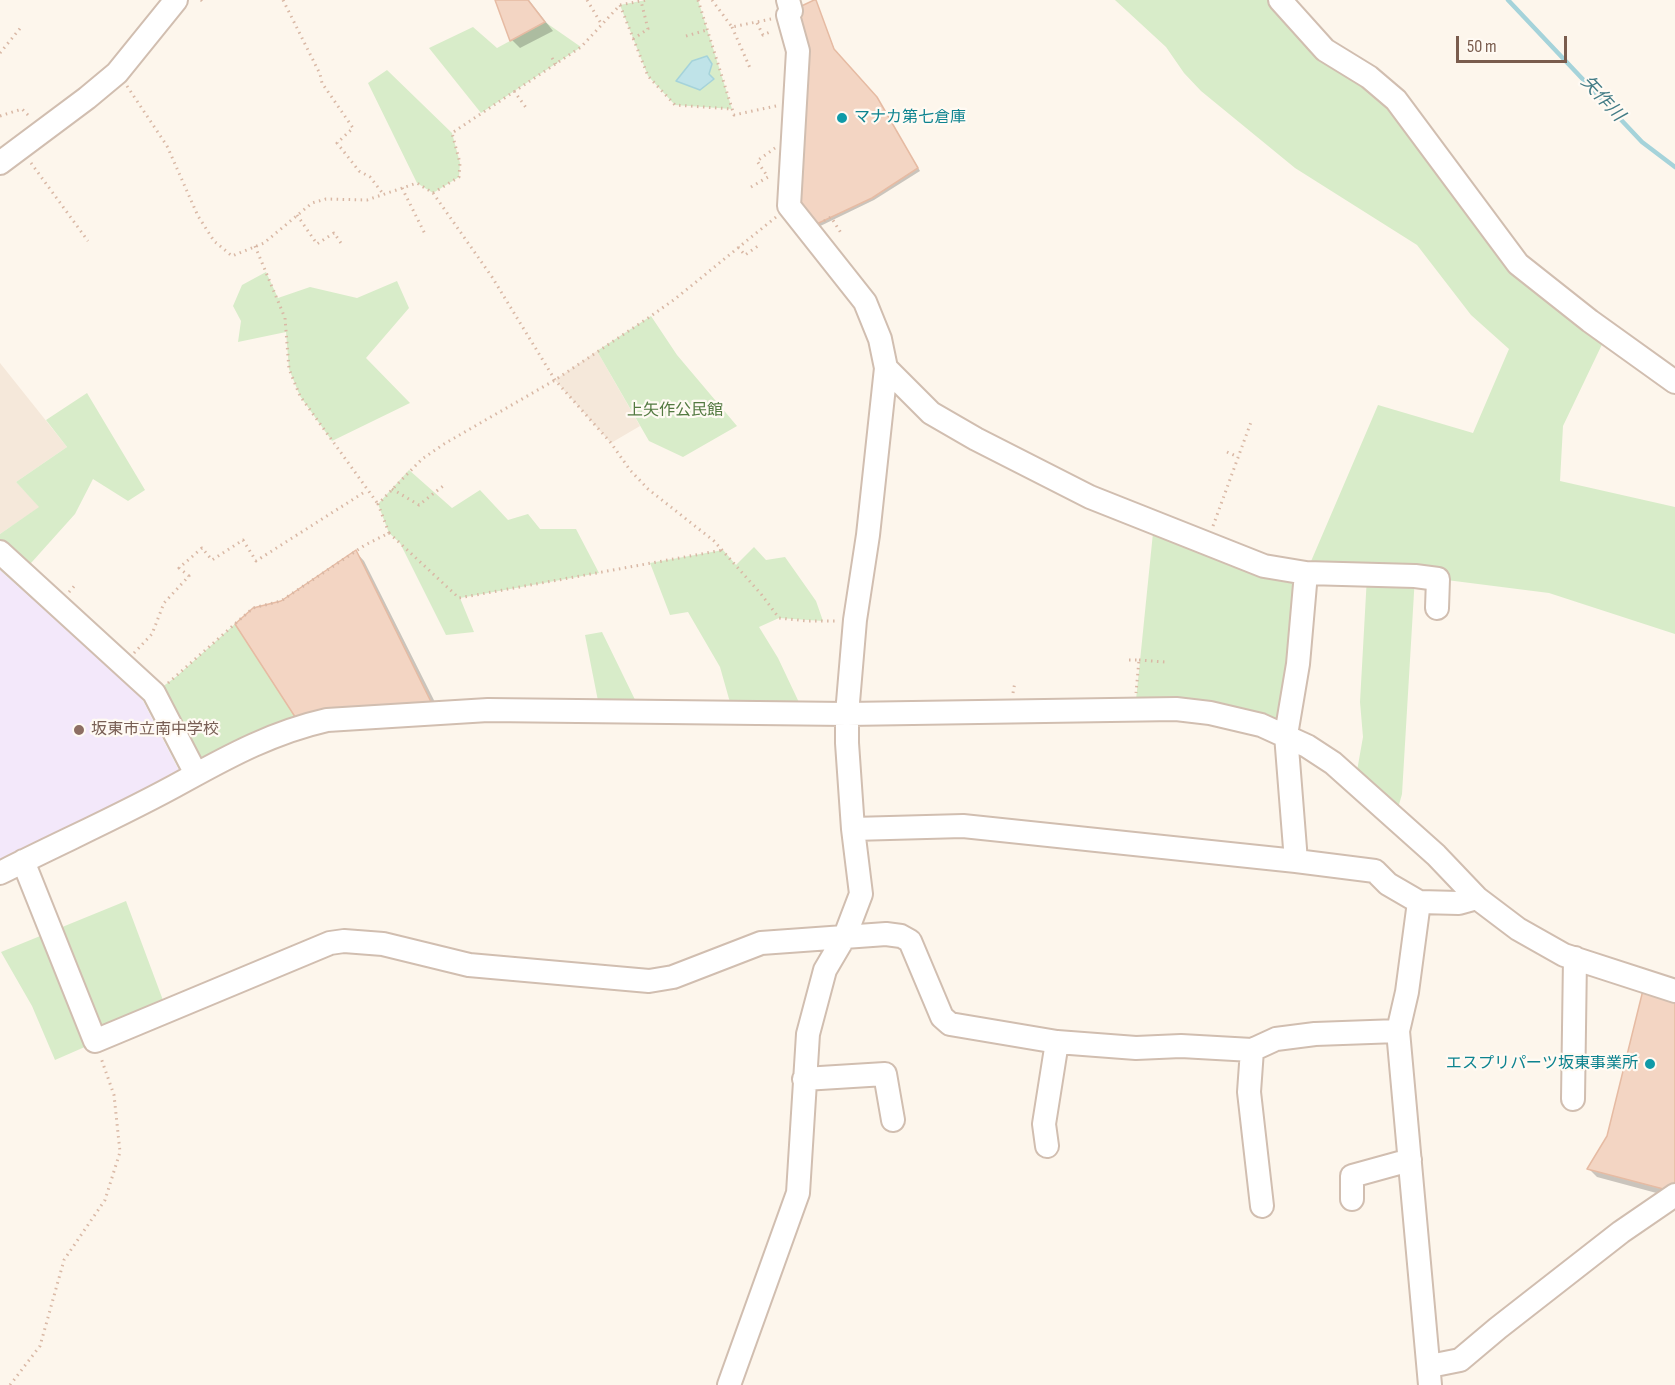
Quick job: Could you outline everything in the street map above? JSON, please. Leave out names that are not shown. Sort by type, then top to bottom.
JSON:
[{"type":"street","points":[[0,163],[117,73],[176,0]]},
{"type":"street","points":[[1280,0],[1325,50],[1369,77],[1396,100],[1471,204],[1518,264],[1590,321],[1675,382]]},
{"type":"street","points":[[729,1385],[798,1193],[808,1034],[825,970],[845,936],[861,894],[853,829],[847,714],[855,621],[868,535],[886,368],[880,339],[865,302],[789,206],[798,51],[788,7]]},
{"type":"street","points":[[886,368],[931,413],[976,440],[1090,497],[1264,566],[1306,573],[1415,576],[1438,579],[1437,608]]},
{"type":"street","points":[[0,552],[154,693],[196,774]]},
{"type":"street","points":[[1296,861],[1286,735],[1298,664],[1306,573]]},
{"type":"street","points":[[0,873],[248,746],[301,726],[327,720],[488,710],[847,714],[1176,709],[1210,712],[1261,725],[1308,746],[1334,763],[1436,855],[1477,898],[1518,929],[1564,955],[1675,992]]},
{"type":"street","points":[[853,829],[963,826],[1296,861],[1375,871],[1388,884],[1419,902],[1459,903],[1477,898]]},
{"type":"street","points":[[23,861],[96,1041],[330,943],[344,941],[383,944],[469,965],[649,981],[673,977],[761,943],[886,934],[901,936],[910,941],[942,1017],[950,1024],[1058,1042],[1136,1048],[1181,1046],[1252,1050],[1276,1039],[1315,1034],[1398,1031]]},
{"type":"street","points":[[1419,902],[1407,992],[1398,1031],[1430,1376],[1460,1360],[1612,1239],[1675,1195]]},
{"type":"street","points":[[1573,1099],[1575,958]]},
{"type":"street","points":[[1047,1146],[1044,1124],[1058,1042]]},
{"type":"street","points":[[1252,1050],[1249,1092],[1262,1206]]},
{"type":"street","points":[[804,1079],[885,1074],[893,1120]]},
{"type":"street","points":[[1352,1198],[1352,1176],[1410,1160]]},
{"type":"path","points":[[283,0],[320,74],[322,84],[352,128],[337,143],[359,171],[370,177],[384,195]]},
{"type":"path","points":[[587,0],[602,25]]},
{"type":"path","points":[[433,193],[459,177],[460,163],[452,133],[581,47],[620,5],[644,0],[648,29],[633,39]]},
{"type":"path","points":[[698,0],[734,115],[796,102]]},
{"type":"path","points":[[712,0],[732,27],[750,68]]},
{"type":"path","points":[[620,5],[648,76],[675,105],[732,109]]},
{"type":"path","points":[[732,27],[757,23],[788,7]]},
{"type":"path","points":[[757,23],[763,35],[770,32]]},
{"type":"path","points":[[0,53],[22,26]]},
{"type":"path","points":[[686,36],[708,30]]},
{"type":"path","points":[[552,58],[556,64]]},
{"type":"path","points":[[117,73],[167,146],[198,216],[214,241],[232,256],[264,243],[312,203],[326,199],[367,200],[417,183],[433,193],[492,277],[555,380],[648,489],[714,541],[761,594],[778,618],[808,621],[855,621]]},
{"type":"path","points":[[514,91],[527,109]]},
{"type":"path","points":[[0,116],[22,109],[43,130]]},
{"type":"path","points":[[751,187],[768,177],[757,161],[794,134]]},
{"type":"path","points":[[19,147],[88,241]]},
{"type":"path","points":[[402,188],[426,236]]},
{"type":"path","points":[[378,504],[422,459],[555,380],[675,299],[789,206]]},
{"type":"path","points":[[297,215],[316,244],[334,233],[343,246]]},
{"type":"path","points":[[255,246],[285,318],[289,369],[300,396],[378,504],[389,533],[459,598],[723,550]]},
{"type":"path","points":[[738,248],[745,255],[758,246]]},
{"type":"path","points":[[1206,544],[1251,422]]},
{"type":"path","points":[[1227,452],[1238,457]]},
{"type":"path","points":[[392,489],[419,505],[443,486]]},
{"type":"path","points":[[122,665],[152,634],[164,603],[189,576],[179,568],[202,549],[212,560],[243,540],[256,561],[363,493]]},
{"type":"path","points":[[154,693],[177,676],[253,608],[281,601],[365,545],[389,533]]},
{"type":"path","points":[[1129,660],[1165,662]]},
{"type":"path","points":[[1135,710],[1139,660]]},
{"type":"path","points":[[10,1385],[40,1346],[64,1260],[105,1200],[120,1152],[114,1095],[96,1041]]},
{"type":"shaded area","points":[[597,351],[640,426],[611,443],[555,380]]},
{"type":"shaded area","points":[[0,363],[67,447],[16,482],[40,507],[0,534]]},
{"type":"shaded area","name":"坂東市立南中学校","points":[[0,566],[136,687],[180,772],[0,860]]},
{"type":"green space","points":[[646,0],[698,0],[732,109],[675,105],[648,76],[620,5]]},
{"type":"green space","points":[[1115,0],[1280,0],[1369,77],[1471,204],[1607,334],[1563,426],[1560,481],[1675,507],[1675,634],[1549,593],[1415,576],[1402,794],[1395,819],[1355,782],[1363,737],[1360,702],[1367,576],[1306,573],[1378,405],[1473,433],[1509,349],[1471,315],[1417,245],[1295,168],[1201,91],[1184,73],[1166,47]]},
{"type":"green space","points":[[545,22],[581,47],[481,113],[429,48],[473,27],[497,48]]},
{"type":"green space","points":[[387,70],[452,133],[460,163],[459,177],[433,193],[417,183],[368,83]]},
{"type":"green space","points":[[266,272],[278,298],[310,287],[357,298],[397,281],[409,308],[366,358],[410,403],[332,441],[300,396],[289,369],[286,332],[238,342],[241,321],[233,306],[242,285]]},
{"type":"green space","name":"上矢作公民館","points":[[651,316],[677,355],[737,426],[683,457],[649,441],[597,351]]},
{"type":"green space","points":[[87,393],[145,490],[128,501],[93,479],[75,514],[23,572],[154,693],[177,676],[235,624],[301,726],[185,781],[141,696],[0,570],[0,534],[39,507],[16,482],[67,447],[46,420]]},
{"type":"green space","points":[[409,470],[452,508],[480,490],[508,520],[528,514],[540,529],[576,529],[599,573],[460,598],[474,632],[446,635],[400,543],[389,533],[378,504]]},
{"type":"green space","points":[[1154,523],[1306,573],[1286,735],[1135,710]]},
{"type":"green space","points":[[754,547],[766,560],[785,557],[816,601],[823,621],[779,618],[759,627],[778,658],[804,713],[733,713],[720,667],[688,612],[670,615],[650,563],[723,550],[736,565]]},
{"type":"green space","points":[[602,632],[641,712],[600,711],[585,635]]},
{"type":"green space","points":[[126,901],[167,1011],[55,1060],[32,1006],[1,952]]},
{"type":"water","points":[[707,56],[712,64],[709,74],[714,79],[700,90],[676,81],[692,61]]},
{"type":"building","points":[[495,0],[528,0],[545,22],[510,41]]},
{"type":"building","name":"マナカ第七倉庫","points":[[816,0],[834,49],[877,97],[918,168],[872,198],[806,229],[789,206],[791,11]]},
{"type":"building","points":[[356,550],[437,714],[301,726],[235,624],[253,608],[281,601]]},
{"type":"building","name":"エスプリパーツ坂東事業所","points":[[1645,982],[1675,991],[1675,1192],[1587,1169],[1607,1136]]},
{"type":"waterway","name":"矢作川","points":[[1508,0],[1642,142],[1675,167]]},
{"type":"place","name":"マナカ第七倉庫","points":[[842,118]]},
{"type":"place","name":"坂東市立南中学校","points":[[79,730]]},
{"type":"place","name":"エスプリパーツ坂東事業所","points":[[1650,1064]]}]
